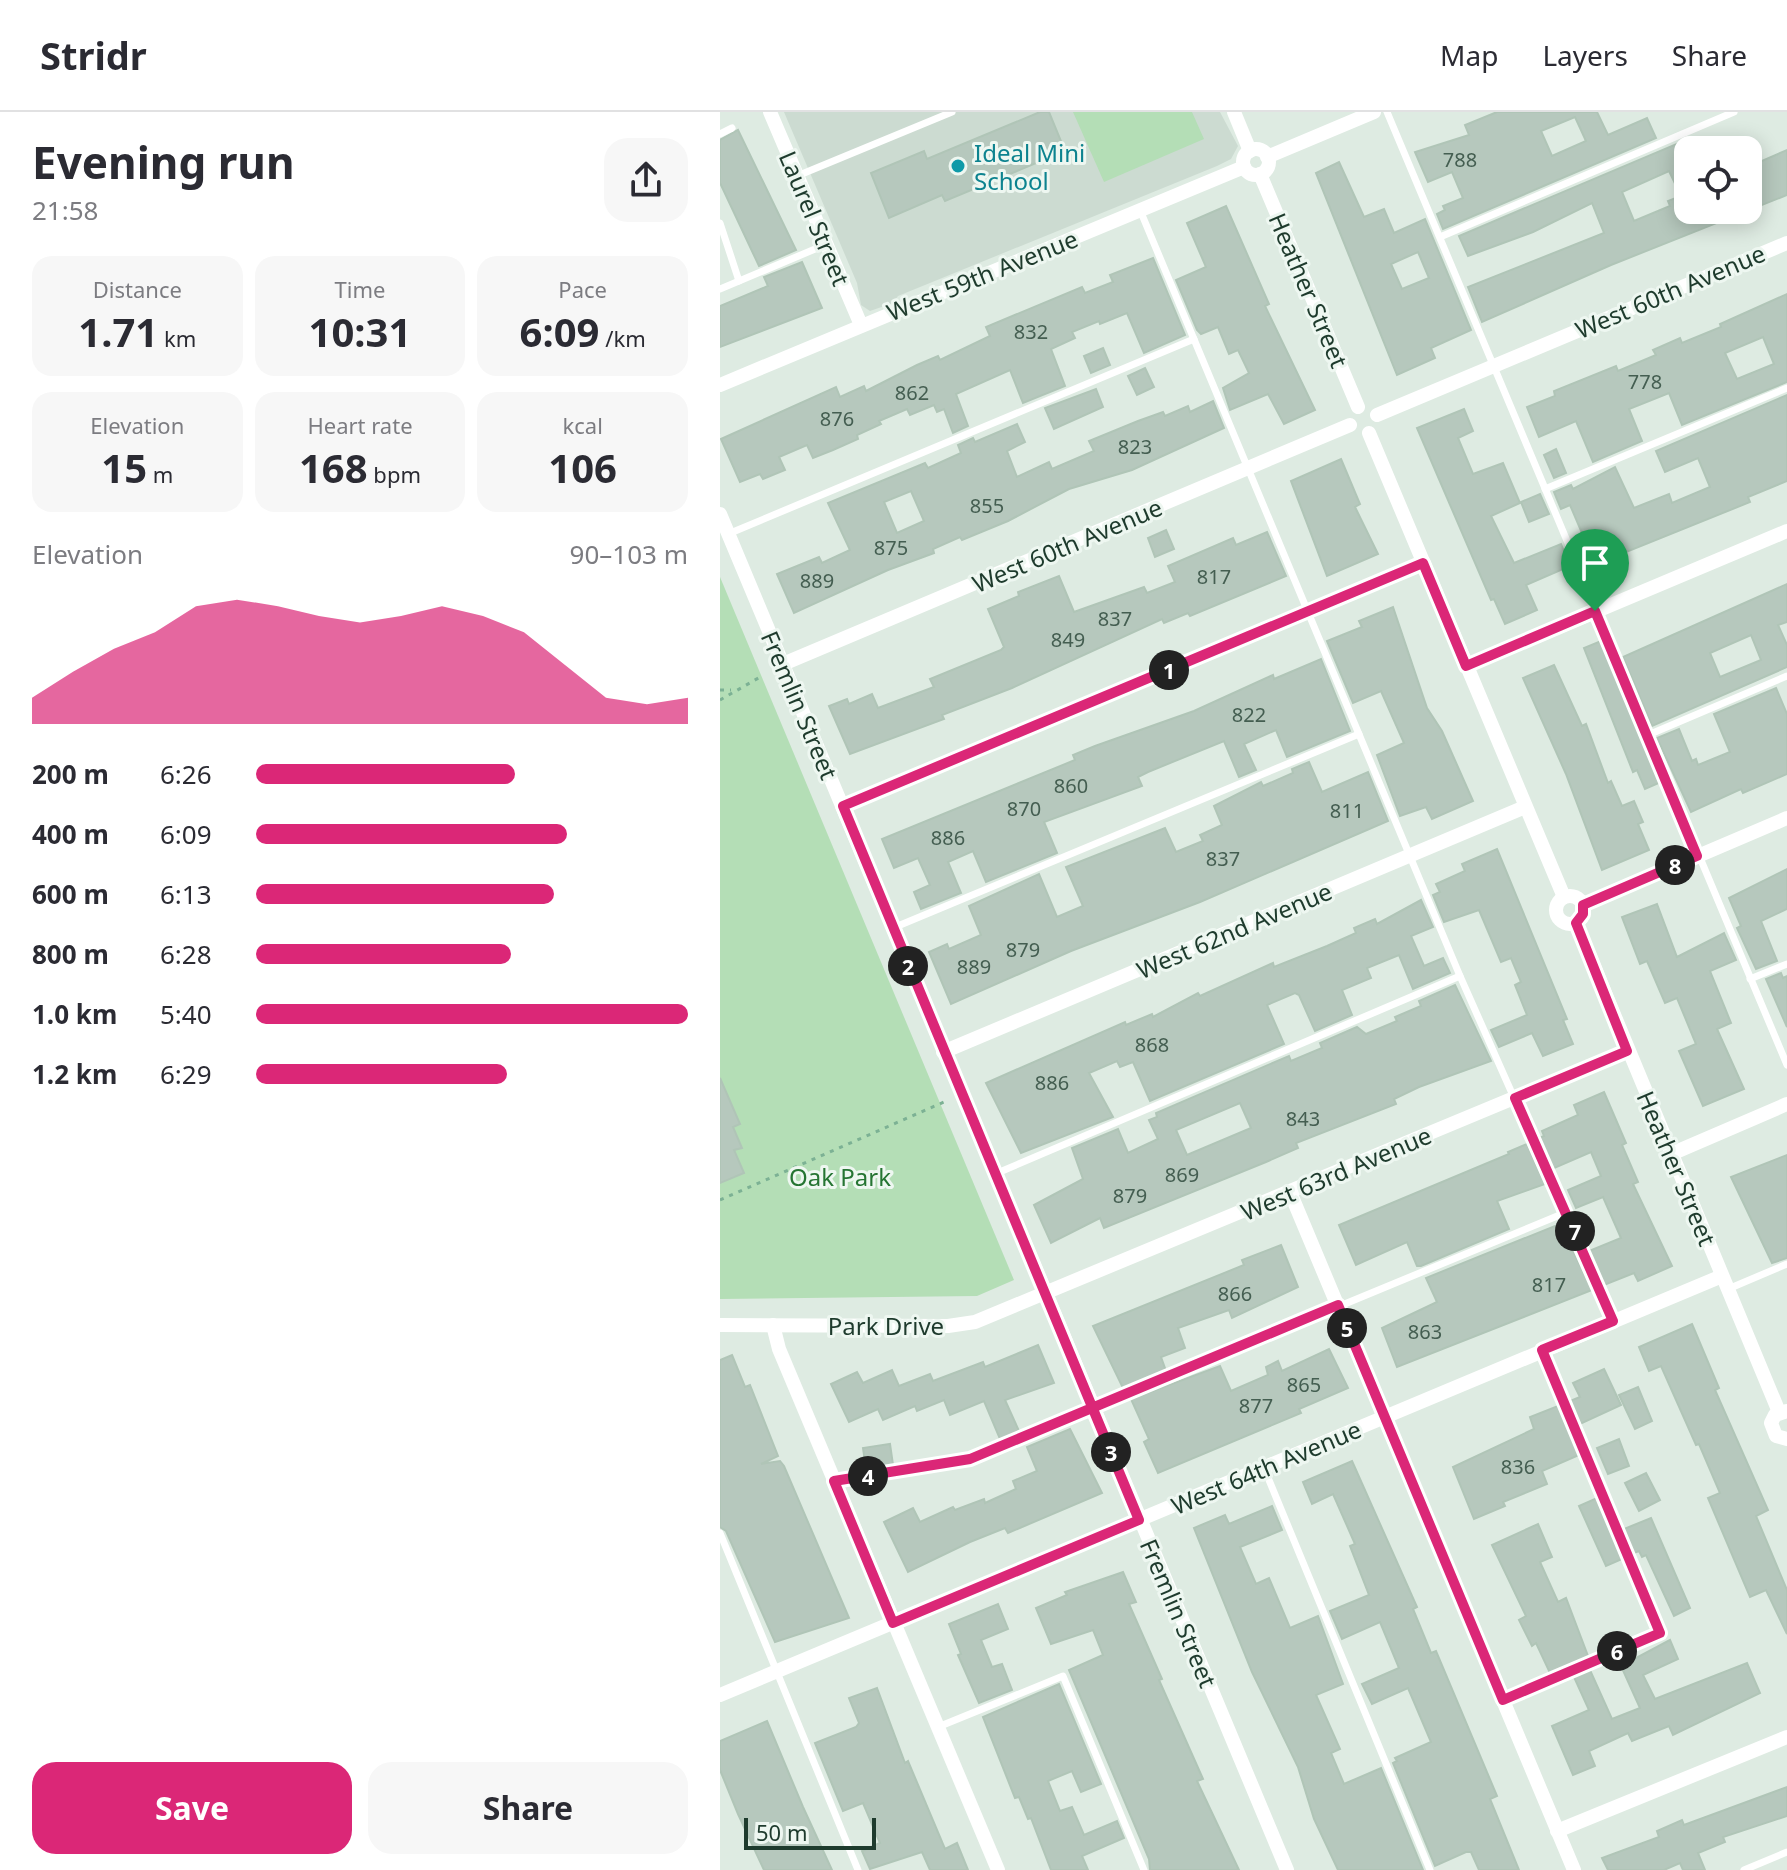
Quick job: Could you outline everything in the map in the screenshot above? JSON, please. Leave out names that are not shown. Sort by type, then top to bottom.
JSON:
[{"type":"street","name":"Laurel Street","points":[[770,112],[861,325]]},
{"type":"street","points":[[1234,112],[1250,151]]},
{"type":"street","points":[[1267,157],[1374,112]]},
{"type":"street","points":[[1250,151],[1262,151],[1267,157],[1266,169],[1260,174],[1253,175],[1244,167],[1243,160],[1250,151]]},
{"type":"street","name":"West 59th Avenue","points":[[720,385],[1244,167]]},
{"type":"street","name":"Heather Street","points":[[1260,174],[1358,407]]},
{"type":"street","name":"West 60th Avenue","points":[[1377,415],[1787,243]]},
{"type":"street","points":[[1367,406],[1377,415],[1377,424],[1369,433],[1356,432],[1350,425],[1351,412],[1358,407],[1367,406]]},
{"type":"street","name":"West 60th Avenue","points":[[783,664],[1350,425]]},
{"type":"street","points":[[1369,433],[1564,897]]},
{"type":"street","name":"Fremlin Street","points":[[720,514],[1287,1870]]},
{"type":"street","points":[[1466,666],[1787,531]]},
{"type":"street","points":[[843,806],[1423,563]]},
{"type":"street","name":"West 62nd Avenue","points":[[943,1052],[1525,807]]},
{"type":"street","points":[[1583,905],[1787,818]]},
{"type":"street","points":[[1564,897],[1577,898],[1583,905],[1583,914],[1576,923],[1567,924],[1557,916],[1557,903],[1564,897]]},
{"type":"street","name":"Heather Street","points":[[1576,923],[1627,1051],[1783,1411],[1772,1418],[1771,1428],[1776,1436],[1787,1439]]},
{"type":"street","name":"West 63rd Avenue","points":[[1046,1295],[1627,1051]]},
{"type":"street","points":[[1671,1154],[1787,1104]]},
{"type":"street","points":[[1290,1192],[1574,1870]]},
{"type":"street","name":"West 64th Avenue","points":[[720,1695],[1542,1350],[1613,1321],[1725,1282]]},
{"type":"street","name":"Park Drive","points":[[720,1325],[948,1326],[995,1316],[1046,1295]]},
{"type":"street","points":[[773,1325],[779,1349],[998,1870]]},
{"type":"street","points":[[1557,1831],[1787,1737]]},
{"type":"lane","points":[[797,176],[952,112]]},
{"type":"lane","points":[[1387,112],[1787,1065]]},
{"type":"lane","points":[[1440,237],[1734,112]]},
{"type":"lane","points":[[720,134],[732,128]]},
{"type":"lane","points":[[1140,210],[1460,976],[1613,1321]]},
{"type":"lane","points":[[720,223],[739,281]]},
{"type":"lane","points":[[720,289],[827,244]]},
{"type":"lane","points":[[728,534],[1194,339]]},
{"type":"lane","points":[[1545,489],[1787,388]]},
{"type":"lane","points":[[1648,735],[1787,676]]},
{"type":"lane","points":[[893,928],[1359,734]]},
{"type":"lane","points":[[1750,979],[1787,964]]},
{"type":"lane","points":[[995,1174],[1460,976]]},
{"type":"lane","points":[[834,1481],[970,1459],[1567,1212]]},
{"type":"lane","points":[[1725,1282],[1787,1264]]},
{"type":"lane","points":[[1503,1700],[1660,1633],[1542,1350]]},
{"type":"lane","points":[[1264,1468],[1430,1870]]},
{"type":"lane","points":[[720,1533],[858,1870]]},
{"type":"lane","points":[[938,1727],[1063,1676],[1144,1870]]},
{"type":"lane","points":[[1744,1870],[1787,1852]]},
{"type":"path","points":[[720,700],[731,690],[762,676]]},
{"type":"path","points":[[720,690],[731,690]]},
{"type":"path","points":[[720,1200],[944,1102]]},
{"type":"shaded area","points":[[784,112],[1220,112],[1238,146],[1231,159],[1217,166],[898,296],[893,303],[870,311],[861,305],[857,283]]},
{"type":"green space","points":[[1073,112],[1192,112],[1204,139],[1104,182]]},
{"type":"green space","name":"Oak Park","points":[[720,577],[1014,1280],[977,1296],[720,1299]]},
{"type":"building","name":"Ideal Mini School","points":[[1040,112],[1049,112],[1065,151],[945,201],[942,195],[889,218],[871,173],[924,151],[927,159]]},
{"type":"building","points":[[1497,112],[1597,112],[1608,135],[1647,118],[1656,138],[1443,229],[1437,214],[1445,210],[1443,206],[1463,198],[1452,172],[1428,182],[1415,152],[1469,135],[1465,125]],"holes":[[[1575,117],[1586,141],[1552,156],[1541,131]]]},
{"type":"building","points":[[738,130],[796,250],[759,266],[720,183],[720,140]]},
{"type":"building","points":[[1674,145],[1674,181],[1669,171],[1622,192],[1634,221],[1670,206],[1668,201],[1674,199],[1674,224],[1714,224],[1482,322],[1468,287],[1604,233],[1592,203],[1533,232],[1468,256],[1459,236]]},
{"type":"building","points":[[1787,150],[1787,195],[1762,205],[1762,161]]},
{"type":"building","points":[[1339,162],[1364,217],[1384,209],[1394,233],[1425,219],[1471,330],[1431,348],[1435,358],[1397,375],[1316,173]],"holes":[[[1418,252],[1429,278],[1402,289],[1391,264]]]},
{"type":"building","points":[[1226,206],[1269,304],[1265,306],[1315,410],[1284,424],[1268,394],[1230,410],[1223,388],[1249,373],[1238,350],[1229,354],[1218,327],[1201,334],[1197,330],[1176,280],[1206,267],[1187,223]]},
{"type":"building","points":[[1153,258],[1185,335],[1144,353],[1127,313],[1100,324],[1099,321],[1072,332],[1075,338],[1051,349],[1065,386],[1023,403],[1010,370],[956,394],[968,426],[953,433],[944,409],[937,412],[934,405],[910,415],[907,409],[879,421],[881,424],[857,435],[858,439],[833,450],[813,458],[807,445],[779,457],[785,470],[763,479],[760,474],[740,482],[721,439],[836,387],[840,397],[864,386],[866,391],[938,356],[940,360],[990,336],[986,327],[1082,287],[1085,293],[1113,282],[1110,275]]},
{"type":"building","points":[[802,262],[822,308],[720,347],[720,306],[768,286],[764,277]]},
{"type":"building","points":[[1787,294],[1787,382],[1682,425],[1669,393],[1629,409],[1642,441],[1593,462],[1576,421],[1539,437],[1527,407],[1555,396],[1554,391],[1616,366],[1618,371],[1656,355],[1653,350],[1680,338],[1682,343],[1721,327],[1720,324]],"holes":[[[1763,337],[1774,364],[1737,379],[1725,353]]]},
{"type":"building","points":[[1103,348],[1110,365],[1091,373],[1084,356]]},
{"type":"building","points":[[1145,368],[1154,387],[1137,395],[1128,376]]},
{"type":"building","points":[[1096,389],[1103,407],[1054,429],[1045,408]]},
{"type":"building","points":[[1787,395],[1787,481],[1748,497],[1750,502],[1589,567],[1586,559],[1582,561],[1573,539],[1582,533],[1570,505],[1561,509],[1554,492],[1571,485],[1573,489],[1615,467],[1634,508],[1669,494],[1672,503],[1710,487],[1698,458],[1665,472],[1656,451]]},
{"type":"building","points":[[1213,401],[1224,428],[1132,470],[1069,489],[1008,521],[962,540],[960,537],[933,549],[934,553],[888,570],[794,613],[777,574],[819,557],[822,563],[850,550],[828,503],[925,463],[928,468],[961,453],[958,445],[973,438],[975,442],[1017,424],[1025,442],[1007,451],[1017,477],[1049,462],[1052,469],[1094,451],[1089,441],[1138,421],[1163,412],[1165,416],[1188,406],[1190,412]],"holes":[[[911,491],[924,521],[897,533],[884,502]]]},
{"type":"building","points":[[1464,409],[1473,431],[1458,438],[1473,474],[1503,463],[1520,503],[1491,516],[1514,563],[1561,544],[1570,566],[1526,585],[1537,610],[1505,624],[1494,599],[1491,600],[1417,428]]},
{"type":"building","points":[[1556,449],[1566,473],[1554,478],[1544,455]]},
{"type":"building","points":[[1341,459],[1360,504],[1355,507],[1378,554],[1327,576],[1291,481]]},
{"type":"building","points":[[1540,494],[1549,514],[1529,522],[1521,502]]},
{"type":"building","points":[[1166,530],[1174,549],[1155,557],[1148,538]]},
{"type":"building","points":[[1267,532],[1286,576],[1190,616],[1188,613],[1164,623],[1162,619],[1012,688],[942,715],[944,719],[850,754],[829,706],[847,699],[849,704],[872,694],[878,708],[934,687],[930,679],[1001,650],[1004,647],[988,609],[1019,596],[1018,592],[1059,576],[1074,612],[1144,587],[1147,593],[1175,582],[1168,566],[1233,538],[1236,545]]},
{"type":"building","points":[[1787,584],[1787,622],[1778,625],[1787,645],[1787,667],[1652,726],[1623,657]],"holes":[[[1751,635],[1761,660],[1720,677],[1710,653]]]},
{"type":"building","points":[[1393,607],[1427,708],[1442,731],[1473,801],[1432,819],[1426,807],[1400,816],[1377,755],[1404,743],[1381,691],[1353,703],[1327,641],[1362,627],[1359,621]]},
{"type":"building","points":[[1601,641],[1661,782],[1645,789],[1637,770],[1633,772],[1584,648]]},
{"type":"building","points":[[1321,659],[1350,731],[1287,757],[1276,730],[1244,744],[1256,770],[1239,777],[1224,741],[1148,772],[1138,777],[1142,786],[1044,822],[1057,853],[986,882],[973,851],[948,862],[961,893],[921,909],[914,892],[930,885],[918,858],[894,868],[882,839],[1075,760],[1073,755],[1194,711],[1273,675],[1274,679]]},
{"type":"building","points":[[1554,665],[1582,726],[1586,724],[1608,783],[1611,781],[1622,806],[1634,801],[1643,822],[1638,824],[1649,850],[1602,870],[1566,774],[1523,678]]},
{"type":"building","points":[[1776,688],[1787,714],[1787,774],[1743,793],[1741,789],[1691,812],[1657,738],[1679,729],[1692,761],[1696,759],[1698,765],[1730,752],[1714,714]]},
{"type":"building","points":[[1309,762],[1322,792],[1368,772],[1388,821],[1200,902],[1071,951],[951,1004],[929,952],[947,944],[949,949],[981,935],[969,906],[1039,874],[1057,917],[1083,906],[1066,867],[1165,828],[1176,852],[1203,841],[1200,835],[1222,825],[1214,806],[1261,782],[1263,786],[1293,773],[1292,769]]},
{"type":"building","points":[[1497,849],[1567,1019],[1563,1020],[1573,1044],[1543,1056],[1532,1033],[1499,1047],[1491,1030],[1527,1015],[1515,985],[1521,982],[1511,958],[1501,962],[1479,910],[1444,922],[1433,895],[1440,892],[1436,884],[1465,871],[1462,864]]},
{"type":"building","points":[[1787,869],[1787,909],[1761,921],[1777,961],[1756,969],[1737,928],[1741,926],[1729,898]]},
{"type":"building","points":[[1421,900],[1433,927],[1411,936],[1424,966],[1443,958],[1450,973],[1413,989],[1399,955],[1367,968],[1371,978],[1342,990],[1352,1015],[1315,1031],[1299,995],[1295,993],[1267,1005],[1284,1044],[1150,1101],[1133,1062],[1120,1067],[1117,1061],[1089,1073],[1113,1117],[1021,1153],[986,1083],[1125,1022],[1126,1025],[1152,1014],[1153,1017],[1198,993],[1200,996],[1273,963],[1274,967],[1327,946],[1356,933],[1354,928],[1375,919],[1377,924]]},
{"type":"building","points":[[1657,904],[1677,957],[1724,933],[1736,960],[1710,971],[1731,1023],[1717,1029],[1744,1089],[1703,1106],[1679,1051],[1696,1044],[1677,998],[1665,1003],[1647,961],[1640,964],[1622,917]]},
{"type":"building","points":[[1781,973],[1783,978],[1787,976],[1787,1027],[1766,979]]},
{"type":"building","points":[[1455,985],[1491,1061],[1419,1087],[1394,1099],[1396,1104],[1296,1143],[1298,1148],[1266,1162],[1104,1228],[1100,1218],[1051,1243],[1034,1205],[1083,1179],[1072,1148],[1118,1129],[1128,1153],[1158,1139],[1149,1120],[1157,1117],[1156,1113],[1289,1056],[1291,1061],[1322,1048],[1320,1043],[1357,1027],[1366,1034],[1397,1021],[1395,1017],[1421,1006],[1419,1001]],"holes":[[[1240,1103],[1251,1128],[1187,1155],[1176,1130]]]},
{"type":"building","points":[[720,1078],[740,1124],[733,1127],[742,1148],[734,1150],[744,1173],[720,1183]]},
{"type":"building","points":[[1604,1092],[1626,1143],[1622,1145],[1638,1182],[1633,1184],[1672,1266],[1638,1281],[1634,1273],[1604,1285],[1589,1251],[1621,1238],[1603,1197],[1576,1208],[1568,1190],[1601,1176],[1591,1152],[1552,1169],[1539,1138],[1544,1136],[1542,1131],[1578,1115],[1574,1105]]},
{"type":"building","points":[[1527,1144],[1545,1184],[1497,1201],[1509,1229],[1421,1266],[1417,1266],[1407,1242],[1356,1265],[1339,1225]]},
{"type":"building","points":[[1787,1155],[1787,1258],[1772,1263],[1731,1177]]},
{"type":"building","points":[[1560,1224],[1592,1290],[1397,1367],[1382,1328],[1437,1302],[1426,1278]]},
{"type":"building","points":[[1281,1245],[1298,1287],[1232,1318],[1229,1310],[1178,1328],[1185,1348],[1161,1357],[1166,1371],[1123,1388],[1093,1326],[1244,1265],[1242,1260]]},
{"type":"building","points":[[1692,1324],[1719,1388],[1715,1390],[1768,1510],[1756,1516],[1787,1590],[1787,1634],[1766,1590],[1750,1597],[1708,1498],[1720,1493],[1699,1444],[1696,1445],[1661,1366],[1649,1371],[1639,1347]]},
{"type":"building","points":[[1038,1345],[1054,1383],[1005,1400],[1019,1431],[1000,1439],[984,1401],[950,1415],[944,1400],[917,1411],[915,1406],[883,1420],[878,1409],[849,1422],[831,1384],[857,1372],[863,1383],[892,1370],[899,1386],[930,1374],[933,1381],[983,1362],[985,1367]]},
{"type":"building","points":[[1329,1349],[1348,1388],[1299,1409],[1301,1413],[1158,1473],[1144,1442],[1149,1439],[1131,1399],[1220,1366],[1231,1391],[1268,1375],[1266,1367],[1278,1361],[1282,1371]]},
{"type":"building","points":[[732,1355],[745,1387],[750,1385],[778,1456],[761,1464],[780,1461],[784,1466],[849,1618],[775,1642],[726,1531],[720,1527],[720,1360]]},
{"type":"building","points":[[1604,1369],[1621,1405],[1580,1424],[1570,1401],[1580,1397],[1573,1383]]},
{"type":"building","points":[[1638,1387],[1652,1421],[1635,1429],[1619,1395]]},
{"type":"building","points":[[1558,1406],[1579,1455],[1542,1471],[1547,1484],[1503,1502],[1505,1506],[1474,1519],[1453,1467],[1534,1429],[1530,1417]]},
{"type":"building","points":[[1070,1429],[1102,1493],[1008,1533],[1005,1528],[970,1542],[908,1572],[884,1522],[913,1508],[920,1522],[953,1507],[955,1510],[984,1499],[985,1503],[1016,1489],[1013,1481],[1037,1471],[1027,1447]]},
{"type":"building","points":[[1619,1439],[1629,1466],[1608,1474],[1597,1448]]},
{"type":"building","points":[[890,1444],[893,1465],[866,1469],[863,1448]]},
{"type":"building","points":[[1352,1461],[1417,1607],[1413,1609],[1431,1653],[1436,1651],[1497,1796],[1490,1799],[1519,1870],[1479,1870],[1471,1852],[1435,1866],[1393,1763],[1397,1761],[1395,1758],[1431,1742],[1408,1688],[1372,1704],[1362,1684],[1399,1668],[1380,1622],[1342,1639],[1330,1611],[1369,1595],[1350,1546],[1355,1544],[1333,1494],[1312,1504],[1303,1482]]},
{"type":"building","points":[[1646,1473],[1660,1500],[1639,1511],[1625,1483]]},
{"type":"building","points":[[1597,1498],[1622,1559],[1606,1566],[1579,1506]]},
{"type":"building","points":[[1272,1506],[1282,1530],[1240,1547],[1256,1584],[1269,1578],[1290,1628],[1318,1616],[1343,1684],[1316,1695],[1340,1749],[1331,1753],[1344,1784],[1381,1768],[1423,1870],[1338,1870],[1314,1819],[1298,1767],[1252,1672],[1194,1528],[1225,1515],[1229,1524]]},
{"type":"building","points":[[1651,1518],[1690,1608],[1674,1616],[1646,1555],[1642,1557],[1639,1551],[1634,1553],[1624,1529]]},
{"type":"building","points":[[1538,1524],[1552,1557],[1540,1562],[1558,1602],[1566,1598],[1588,1656],[1550,1673],[1536,1643],[1532,1646],[1519,1620],[1526,1616],[1492,1545]]},
{"type":"building","points":[[1123,1572],[1136,1602],[1129,1604],[1203,1779],[1197,1781],[1239,1870],[1150,1870],[1149,1859],[1069,1670],[1103,1655],[1093,1630],[1051,1644],[1036,1608],[1067,1595],[1065,1592]]},
{"type":"building","points":[[998,1604],[1008,1629],[981,1640],[992,1667],[1002,1664],[1012,1690],[979,1703],[958,1655],[961,1654],[949,1624]]},
{"type":"building","points":[[1670,1640],[1678,1659],[1643,1675],[1655,1699],[1747,1663],[1760,1693],[1673,1735],[1669,1726],[1632,1741],[1628,1733],[1589,1751],[1595,1766],[1573,1775],[1552,1726],[1589,1710],[1574,1677],[1590,1670],[1612,1719],[1640,1708],[1621,1666]]},
{"type":"building","points":[[1059,1684],[1101,1784],[1081,1792],[1072,1771],[1048,1781],[1060,1811],[1072,1807],[1084,1835],[1117,1821],[1124,1838],[1082,1856],[1088,1870],[1051,1870],[1031,1818],[1028,1819],[1019,1797],[1015,1798],[983,1717]]},
{"type":"building","points":[[877,1688],[905,1763],[908,1761],[945,1849],[957,1843],[968,1870],[930,1870],[922,1852],[870,1869],[862,1851],[880,1843],[863,1803],[843,1811],[815,1743],[856,1727],[859,1723],[849,1698]]},
{"type":"building","points":[[767,1721],[832,1870],[764,1870],[738,1814],[720,1770],[720,1741]]},
{"type":"building","points":[[1787,1787],[1787,1816],[1723,1837],[1725,1842],[1698,1853],[1705,1870],[1683,1870],[1680,1863],[1664,1870],[1608,1870],[1602,1858],[1659,1837],[1657,1831],[1682,1820],[1684,1825]]},
{"type":"place","name":"Ideal Mini School","points":[[958,166]]},
{"type":"route","points":[[1595,611],[1466,666],[1423,563],[843,806],[943,1052],[1038,1274],[1053,1313],[1093,1408],[1139,1520],[893,1623],[834,1481],[970,1459],[1093,1408],[1338,1305],[1503,1700],[1660,1633],[1542,1350],[1613,1321],[1515,1098],[1627,1051],[1576,923],[1582,917],[1583,905],[1697,856],[1595,611]]}]
